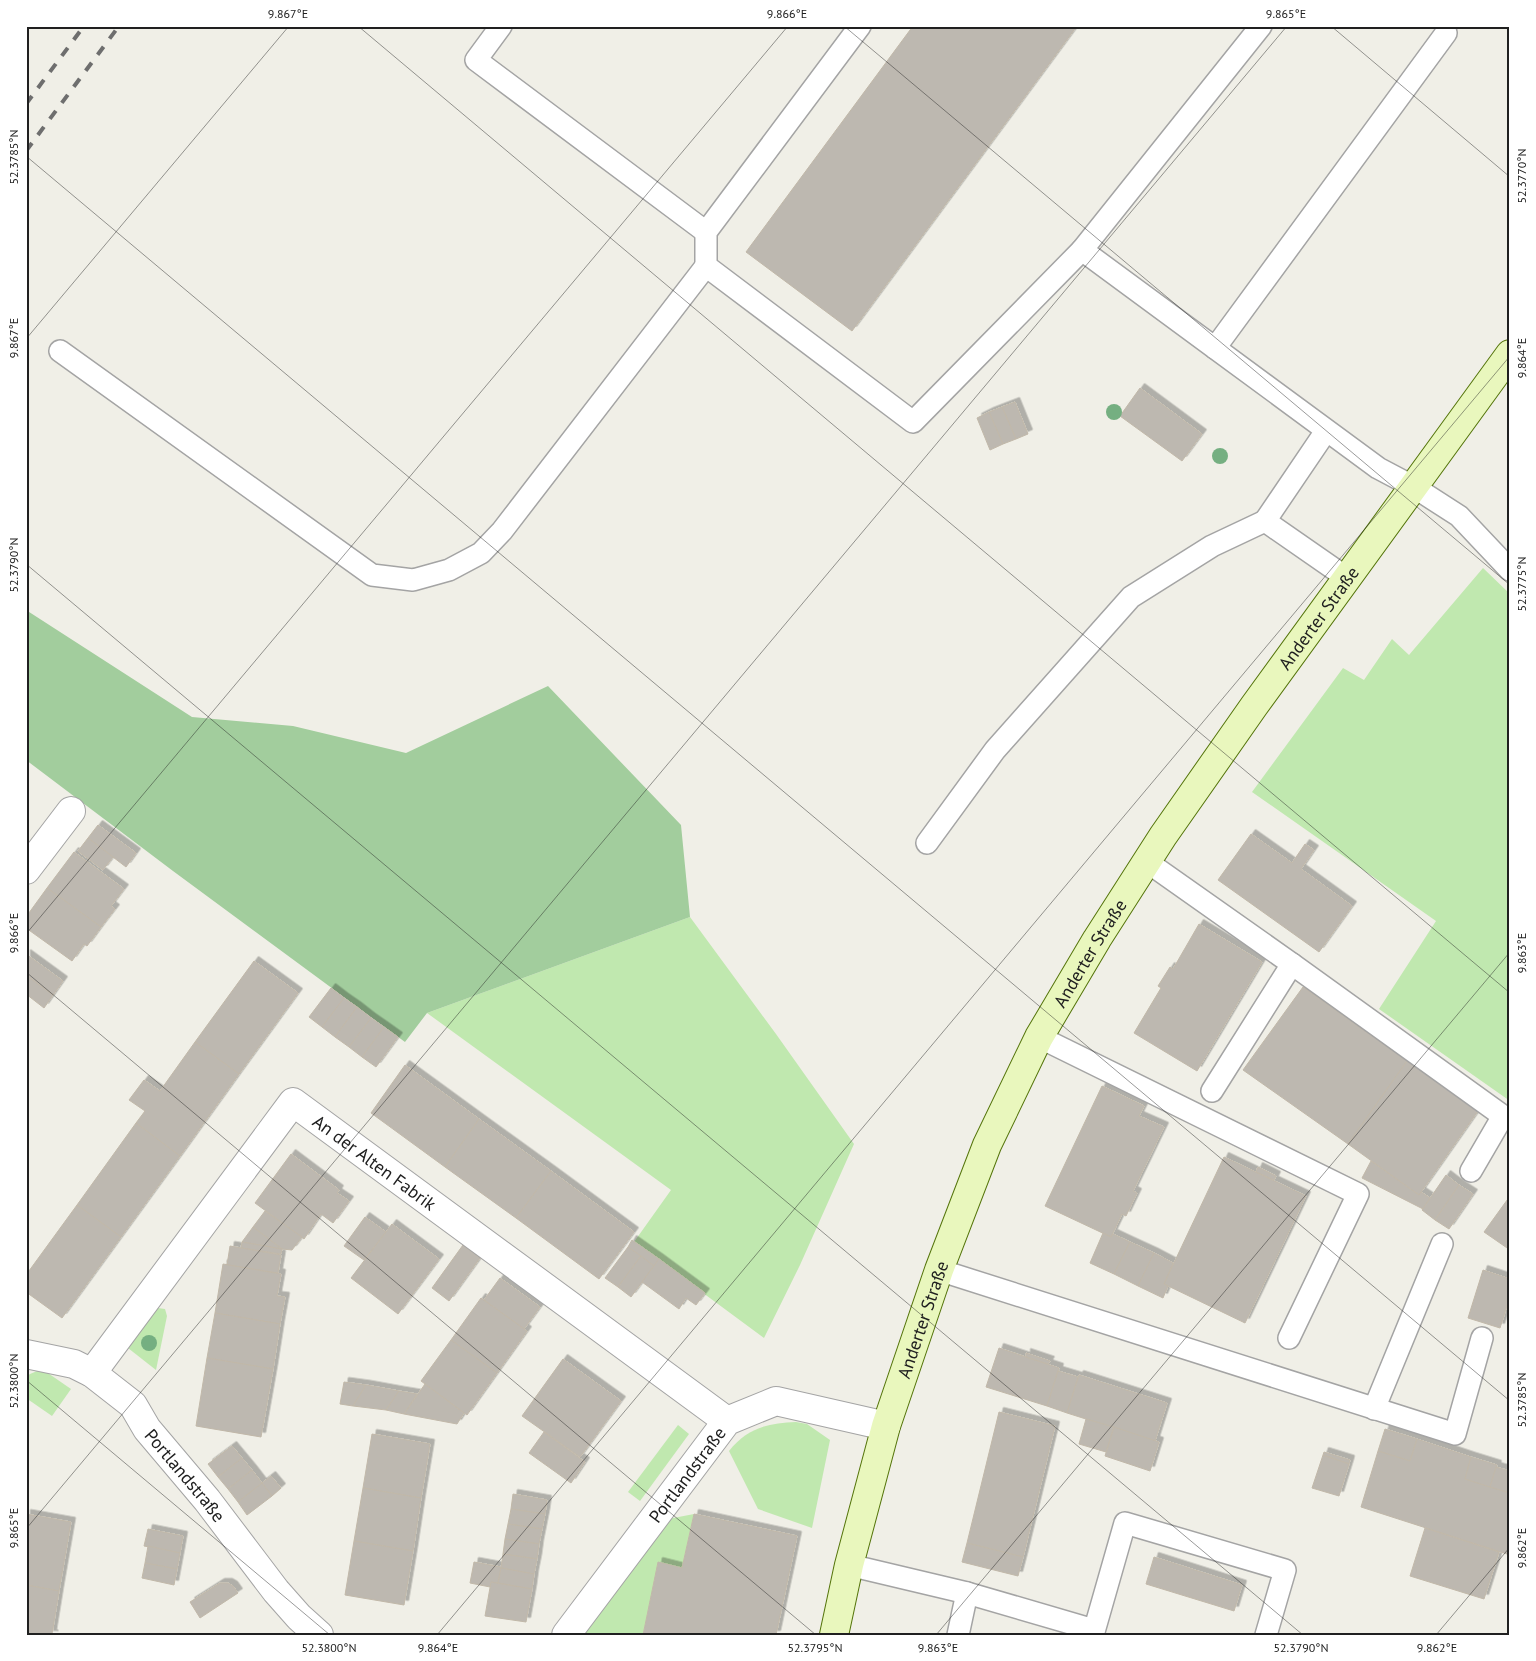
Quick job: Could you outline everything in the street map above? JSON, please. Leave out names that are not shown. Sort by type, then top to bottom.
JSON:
[{"type":"main road","name":"Anderter Straße","points":[[834,1635],[849,1565],[886,1426],[938,1270],[987,1144],[1039,1036],[1097,938],[1146,862],[1254,706],[1510,354]]},
{"type":"street","points":[[26,870],[71,811]]},
{"type":"street","name":"An der Alten Fabrik","points":[[92,1373],[293,1102],[727,1421]]},
{"type":"street","name":"Portlandstraße","points":[[26,1354],[74,1364],[92,1373],[133,1405],[147,1429],[207,1500],[276,1592],[318,1635]]},
{"type":"street","name":"Portlandstraße","points":[[566,1635],[727,1421],[776,1401],[886,1426]]},
{"type":"lane","points":[[501,26],[476,60],[706,232]]},
{"type":"lane","points":[[60,351],[372,575],[413,580],[449,570],[481,553],[502,531],[706,266],[706,232],[860,26]]},
{"type":"lane","points":[[706,266],[913,422],[1082,250],[1261,26]]},
{"type":"lane","points":[[1215,348],[1446,33]]},
{"type":"lane","points":[[1082,250],[1378,468],[1414,487],[1459,516],[1510,570]]},
{"type":"lane","points":[[926,843],[996,750],[1131,596],[1212,546],[1265,521],[1326,431]]},
{"type":"lane","points":[[1265,521],[1302,549],[1347,578]]},
{"type":"lane","points":[[1146,862],[1292,964],[1503,1116],[1471,1171]]},
{"type":"lane","points":[[1212,1091],[1292,964]]},
{"type":"lane","points":[[1039,1036],[1358,1194],[1289,1338]]},
{"type":"lane","points":[[1374,1409],[1442,1244]]},
{"type":"lane","points":[[938,1270],[1455,1434],[1482,1338]]},
{"type":"lane","points":[[849,1565],[967,1593],[1093,1632],[1125,1523],[1285,1570],[1266,1635]]},
{"type":"lane","points":[[958,1635],[967,1593]]},
{"type":"green space","points":[[1483,568],[1510,594],[1510,1101],[1379,1009],[1436,921],[1252,792],[1343,668],[1364,680],[1392,639],[1409,655]]},
{"type":"green space","points":[[26,610],[192,717],[293,726],[406,753],[548,686],[681,825],[690,917],[427,1013],[405,1042],[26,760]]},
{"type":"green space","points":[[690,917],[854,1144],[800,1265],[764,1338],[634,1242],[671,1190],[427,1013]]},
{"type":"green space","points":[[158,1308],[165,1309],[167,1316],[156,1370],[128,1348]]},
{"type":"green space","points":[[42,1369],[71,1389],[52,1416],[26,1398],[26,1377]]},
{"type":"green space","points":[[796,1422],[807,1424],[830,1440],[812,1528],[758,1509],[729,1451],[743,1437],[759,1428]]},
{"type":"green space","points":[[678,1425],[689,1434],[640,1501],[628,1492]]},
{"type":"green space","points":[[694,1514],[682,1568],[658,1563],[643,1635],[581,1635],[663,1520]]},
{"type":"building","points":[[913,26],[1077,26],[852,331],[746,252]]},
{"type":"building","points":[[1140,388],[1202,434],[1182,461],[1120,416]]},
{"type":"building","points":[[1015,402],[1028,434],[1016,439],[1002,407]]},
{"type":"building","points":[[1002,407],[1016,439],[1003,444],[989,412]]},
{"type":"building","points":[[989,412],[1003,444],[990,450],[977,418]]},
{"type":"building","points":[[98,825],[136,853],[126,867],[88,838]]},
{"type":"building","points":[[1251,834],[1292,863],[1305,844],[1314,850],[1301,869],[1352,906],[1319,952],[1218,880]]},
{"type":"building","points":[[88,838],[113,857],[103,870],[78,851]]},
{"type":"building","points":[[74,852],[124,889],[111,906],[115,909],[101,927],[47,888]]},
{"type":"building","points":[[47,888],[101,927],[87,946],[84,944],[72,961],[26,928],[26,917]]},
{"type":"building","points":[[1199,924],[1262,962],[1197,1071],[1134,1033],[1161,988],[1158,986],[1170,967],[1173,969]]},
{"type":"building","points":[[26,954],[63,981],[53,995],[26,975]]},
{"type":"building","points":[[254,961],[298,993],[239,1074],[195,1042]]},
{"type":"building","points":[[26,975],[53,995],[44,1008],[26,994]]},
{"type":"building","points":[[1303,987],[1407,1061],[1348,1144],[1243,1070]]},
{"type":"building","points":[[331,988],[344,998],[322,1027],[309,1017]]},
{"type":"building","points":[[344,998],[357,1007],[335,1037],[322,1027]]},
{"type":"building","points":[[357,1007],[371,1018],[349,1047],[335,1037]]},
{"type":"building","points":[[371,1018],[384,1027],[362,1057],[349,1047]]},
{"type":"building","points":[[384,1027],[398,1037],[376,1067],[362,1057]]},
{"type":"building","points":[[195,1042],[239,1074],[180,1156],[136,1123],[145,1111],[129,1100],[144,1080],[160,1091]]},
{"type":"building","points":[[1407,1061],[1478,1111],[1419,1195],[1348,1144]]},
{"type":"building","points":[[405,1065],[479,1119],[445,1167],[371,1113]]},
{"type":"building","points":[[1102,1086],[1144,1106],[1139,1116],[1164,1127],[1133,1191],[1137,1193],[1126,1216],[1122,1214],[1111,1237],[1045,1206]]},
{"type":"building","points":[[479,1119],[551,1171],[516,1218],[445,1167]]},
{"type":"building","points":[[136,1123],[180,1156],[121,1237],[77,1205]]},
{"type":"building","points":[[291,1154],[339,1190],[337,1193],[349,1201],[333,1223],[321,1214],[304,1239],[255,1203]]},
{"type":"building","points":[[1224,1157],[1306,1196],[1245,1323],[1164,1284]]},
{"type":"building","points":[[1371,1161],[1419,1195],[1421,1192],[1430,1198],[1423,1209],[1362,1178]]},
{"type":"building","points":[[1258,1167],[1276,1176],[1274,1180],[1256,1172]]},
{"type":"building","points":[[551,1171],[634,1232],[599,1279],[516,1218]]},
{"type":"building","points":[[1446,1175],[1459,1185],[1435,1220],[1422,1210]]},
{"type":"building","points":[[1459,1185],[1473,1194],[1449,1229],[1435,1220]]},
{"type":"building","points":[[1510,1196],[1510,1250],[1484,1232]]},
{"type":"building","points":[[77,1205],[121,1237],[62,1318],[26,1292],[26,1275]]},
{"type":"building","points":[[265,1211],[302,1237],[292,1250],[282,1249],[253,1227]]},
{"type":"building","points":[[365,1217],[386,1232],[364,1260],[344,1246]]},
{"type":"building","points":[[392,1224],[439,1259],[398,1314],[351,1278]]},
{"type":"building","points":[[253,1227],[282,1249],[242,1242]]},
{"type":"building","points":[[1103,1233],[1111,1237],[1113,1234],[1130,1242],[1114,1274],[1090,1263]]},
{"type":"building","points":[[632,1240],[659,1259],[654,1266],[628,1247]]},
{"type":"building","points":[[242,1242],[282,1249],[281,1254],[241,1248]]},
{"type":"building","points":[[1130,1242],[1154,1253],[1138,1286],[1114,1274]]},
{"type":"building","points":[[463,1245],[480,1258],[449,1301],[432,1288]]},
{"type":"building","points":[[230,1246],[281,1255],[278,1273],[227,1265]]},
{"type":"building","points":[[628,1247],[641,1256],[618,1287],[605,1278]]},
{"type":"building","points":[[1154,1253],[1173,1263],[1164,1284],[1168,1286],[1163,1298],[1138,1286]]},
{"type":"building","points":[[641,1256],[654,1266],[631,1297],[618,1287]]},
{"type":"building","points":[[659,1259],[705,1293],[696,1305],[686,1298],[679,1309],[642,1282]]},
{"type":"building","points":[[223,1264],[281,1274],[277,1296],[285,1297],[280,1324],[215,1313]]},
{"type":"building","points":[[1483,1270],[1510,1279],[1510,1296],[1500,1328],[1468,1318]]},
{"type":"building","points":[[500,1278],[540,1307],[524,1329],[484,1300]]},
{"type":"building","points":[[481,1298],[527,1331],[497,1373],[451,1340]]},
{"type":"building","points":[[215,1313],[280,1324],[273,1369],[207,1358]]},
{"type":"building","points":[[451,1340],[497,1373],[467,1415],[421,1381]]},
{"type":"building","points":[[999,1348],[1059,1368],[1047,1406],[986,1387]]},
{"type":"building","points":[[1026,1353],[1050,1361],[1048,1364],[1026,1357]]},
{"type":"building","points":[[207,1358],[273,1369],[261,1437],[196,1426]]},
{"type":"building","points":[[563,1359],[621,1401],[580,1457],[522,1416]]},
{"type":"building","points":[[1058,1371],[1078,1377],[1067,1413],[1047,1406]]},
{"type":"building","points":[[1079,1375],[1167,1403],[1155,1441],[1067,1413]]},
{"type":"building","points":[[344,1382],[366,1385],[353,1406],[340,1404]]},
{"type":"building","points":[[425,1384],[464,1413],[457,1424],[404,1414]]},
{"type":"building","points":[[366,1385],[399,1391],[386,1410],[353,1406]]},
{"type":"building","points":[[399,1391],[417,1394],[404,1414],[386,1410]]},
{"type":"building","points":[[999,1412],[1055,1426],[1023,1557],[967,1543]]},
{"type":"building","points":[[1086,1419],[1114,1427],[1106,1452],[1079,1444]]},
{"type":"building","points":[[1114,1427],[1159,1442],[1150,1471],[1105,1456]]},
{"type":"building","points":[[1385,1429],[1417,1439],[1410,1461],[1378,1451]]},
{"type":"building","points":[[544,1432],[585,1462],[571,1483],[529,1453]]},
{"type":"building","points":[[372,1434],[430,1444],[421,1498],[363,1488]]},
{"type":"building","points":[[1417,1439],[1471,1457],[1465,1479],[1510,1493],[1510,1555],[1361,1507],[1378,1451],[1410,1461]]},
{"type":"building","points":[[232,1446],[242,1458],[218,1477],[208,1464]]},
{"type":"building","points":[[1324,1452],[1350,1460],[1349,1464],[1323,1455]]},
{"type":"building","points":[[1323,1455],[1349,1464],[1339,1496],[1312,1488]]},
{"type":"building","points":[[1471,1457],[1497,1465],[1490,1487],[1465,1479]]},
{"type":"building","points":[[242,1458],[252,1470],[228,1489],[218,1477]]},
{"type":"building","points":[[1496,1467],[1510,1471],[1510,1493],[1490,1487]]},
{"type":"building","points":[[252,1470],[262,1483],[238,1502],[228,1489]]},
{"type":"building","points":[[271,1476],[281,1488],[272,1496],[262,1483]]},
{"type":"building","points":[[262,1483],[272,1496],[247,1515],[238,1502]]},
{"type":"building","points":[[363,1488],[421,1498],[413,1551],[354,1541]]},
{"type":"building","points":[[513,1494],[547,1500],[545,1514],[511,1509]]},
{"type":"building","points":[[511,1509],[545,1514],[542,1529],[508,1524]]},
{"type":"building","points":[[26,1514],[71,1522],[59,1591],[26,1585]]},
{"type":"building","points":[[694,1514],[797,1536],[776,1635],[643,1635],[658,1562],[682,1568]]},
{"type":"building","points":[[508,1524],[542,1529],[539,1544],[505,1539]]},
{"type":"building","points":[[1425,1528],[1499,1552],[1484,1599],[1410,1576]]},
{"type":"building","points":[[148,1529],[183,1536],[180,1553],[144,1546]]},
{"type":"building","points":[[505,1539],[539,1544],[537,1559],[503,1554]]},
{"type":"building","points":[[354,1541],[413,1551],[404,1605],[345,1595]]},
{"type":"building","points":[[967,1543],[1023,1557],[1018,1576],[962,1562]]},
{"type":"building","points":[[148,1546],[180,1553],[177,1569],[145,1563]]},
{"type":"building","points":[[503,1554],[537,1559],[534,1574],[501,1568]]},
{"type":"building","points":[[1154,1557],[1242,1585],[1234,1611],[1146,1584]]},
{"type":"building","points":[[474,1562],[501,1567],[498,1583],[491,1582],[490,1587],[470,1583]]},
{"type":"building","points":[[145,1563],[177,1569],[174,1585],[142,1578]]},
{"type":"building","points":[[501,1568],[534,1574],[532,1589],[498,1583]]},
{"type":"building","points":[[491,1582],[532,1589],[526,1622],[485,1616]]},
{"type":"building","points":[[220,1583],[228,1583],[238,1593],[200,1618],[190,1602]]},
{"type":"building","points":[[26,1585],[59,1591],[52,1634],[54,1635],[26,1635]]},
{"type":"railway","points":[[26,104],[84,26]]},
{"type":"railway","points":[[26,151],[119,26]]}]
